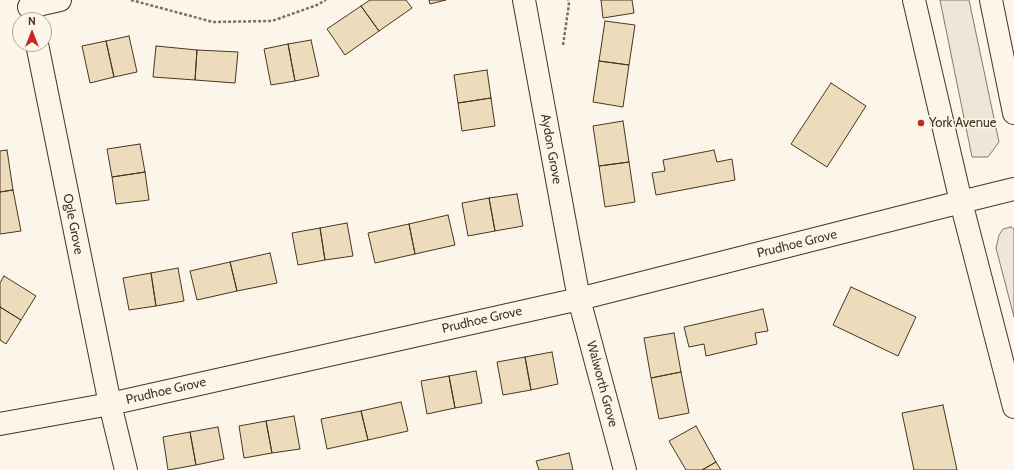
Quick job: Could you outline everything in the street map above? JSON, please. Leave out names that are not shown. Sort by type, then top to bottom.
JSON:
[{"type":"street","points":[[30,9],[60,0]]},
{"type":"street","name":"Aydon Grove","points":[[524,0],[579,298]]},
{"type":"street","points":[[914,0],[961,202],[1014,407]]},
{"type":"street","points":[[991,0],[1014,113]]},
{"type":"street","name":"Ogle Grove","points":[[39,52],[110,404],[126,470]]},
{"type":"street","name":"Prudhoe Grove","points":[[0,424],[110,404],[579,298],[1014,189]]},
{"type":"street","name":"Walworth Grove","points":[[579,298],[625,470]]},
{"type":"path","points":[[131,0],[213,22],[272,21],[317,5],[326,0]]},
{"type":"shaded area","points":[[940,0],[969,0],[999,142],[988,157],[972,157]]},
{"type":"shaded area","points":[[1011,227],[1014,229],[1014,317],[996,248],[999,235],[1003,229]]},
{"type":"building","points":[[370,0],[406,0],[412,8],[379,31],[361,6]]},
{"type":"building","points":[[429,0],[446,0],[430,4]]},
{"type":"building","points":[[601,0],[632,0],[634,13],[603,18]]},
{"type":"building","points":[[361,6],[379,31],[345,55],[327,29]]},
{"type":"building","points":[[605,21],[635,25],[629,65],[599,61]]},
{"type":"building","points":[[129,36],[137,72],[114,77],[106,41]]},
{"type":"building","points":[[311,40],[319,76],[295,81],[288,44]]},
{"type":"building","points":[[106,41],[114,77],[90,83],[82,46]]},
{"type":"building","points":[[288,44],[295,81],[271,85],[264,49]]},
{"type":"building","points":[[156,46],[197,50],[195,80],[153,77]]},
{"type":"building","points":[[197,50],[238,52],[235,83],[195,80]]},
{"type":"building","points":[[599,61],[629,65],[623,107],[593,102]]},
{"type":"building","points":[[487,70],[491,98],[458,103],[454,75]]},
{"type":"building","points":[[831,83],[866,106],[827,167],[791,144]]},
{"type":"building","points":[[491,98],[495,126],[462,131],[458,103]]},
{"type":"building","points":[[623,121],[629,162],[599,166],[593,126]]},
{"type":"building","points":[[140,144],[145,172],[112,177],[107,149]]},
{"type":"building","points":[[7,150],[13,190],[0,192],[0,151]]},
{"type":"building","points":[[714,150],[717,162],[732,159],[735,180],[656,195],[652,173],[665,171],[663,160]]},
{"type":"building","points":[[629,162],[635,202],[605,207],[599,166]]},
{"type":"building","points":[[145,172],[149,200],[116,204],[112,177]]},
{"type":"building","points":[[13,190],[21,231],[0,234],[0,192]]},
{"type":"building","points":[[517,194],[523,226],[495,231],[489,198]]},
{"type":"building","points":[[489,198],[495,231],[468,236],[462,203]]},
{"type":"building","points":[[448,215],[455,245],[415,254],[409,224]]},
{"type":"building","points":[[347,223],[353,256],[325,260],[320,228]]},
{"type":"building","points":[[409,224],[415,254],[375,263],[368,233]]},
{"type":"building","points":[[320,228],[325,260],[298,265],[292,233]]},
{"type":"building","points":[[270,253],[277,283],[237,291],[230,262]]},
{"type":"building","points":[[230,262],[237,291],[197,300],[190,271]]},
{"type":"building","points":[[178,268],[184,301],[156,306],[151,273]]},
{"type":"building","points":[[151,273],[156,306],[129,310],[123,278]]},
{"type":"building","points":[[4,276],[36,296],[21,320],[0,307],[0,283]]},
{"type":"building","points":[[851,287],[916,317],[898,356],[833,325]]},
{"type":"building","points":[[0,307],[21,320],[6,344],[0,340]]},
{"type":"building","points":[[763,309],[768,331],[755,333],[757,344],[706,356],[704,344],[689,347],[684,327]]},
{"type":"building","points":[[674,333],[681,372],[651,378],[644,338]]},
{"type":"building","points":[[552,352],[558,384],[531,390],[525,357]]},
{"type":"building","points":[[525,357],[531,390],[503,395],[497,362]]},
{"type":"building","points":[[476,371],[482,403],[455,408],[449,376]]},
{"type":"building","points":[[681,372],[689,413],[659,419],[651,378]]},
{"type":"building","points":[[449,376],[455,408],[427,414],[421,381]]},
{"type":"building","points":[[401,402],[408,431],[368,440],[361,411]]},
{"type":"building","points":[[943,405],[957,470],[914,470],[902,413]]},
{"type":"building","points":[[361,411],[368,440],[327,449],[321,419]]},
{"type":"building","points":[[294,416],[300,449],[272,453],[266,421]]},
{"type":"building","points":[[266,421],[272,453],[244,458],[239,426]]},
{"type":"building","points":[[696,426],[716,462],[702,470],[686,470],[669,441]]},
{"type":"building","points":[[218,427],[224,459],[196,465],[190,432]]},
{"type":"building","points":[[190,432],[196,465],[168,470],[163,437]]},
{"type":"building","points":[[569,453],[573,470],[539,470],[536,461]]},
{"type":"building","points":[[716,462],[721,470],[702,470]]},
{"type":"place","name":"York Avenue","points":[[921,123]]}]
